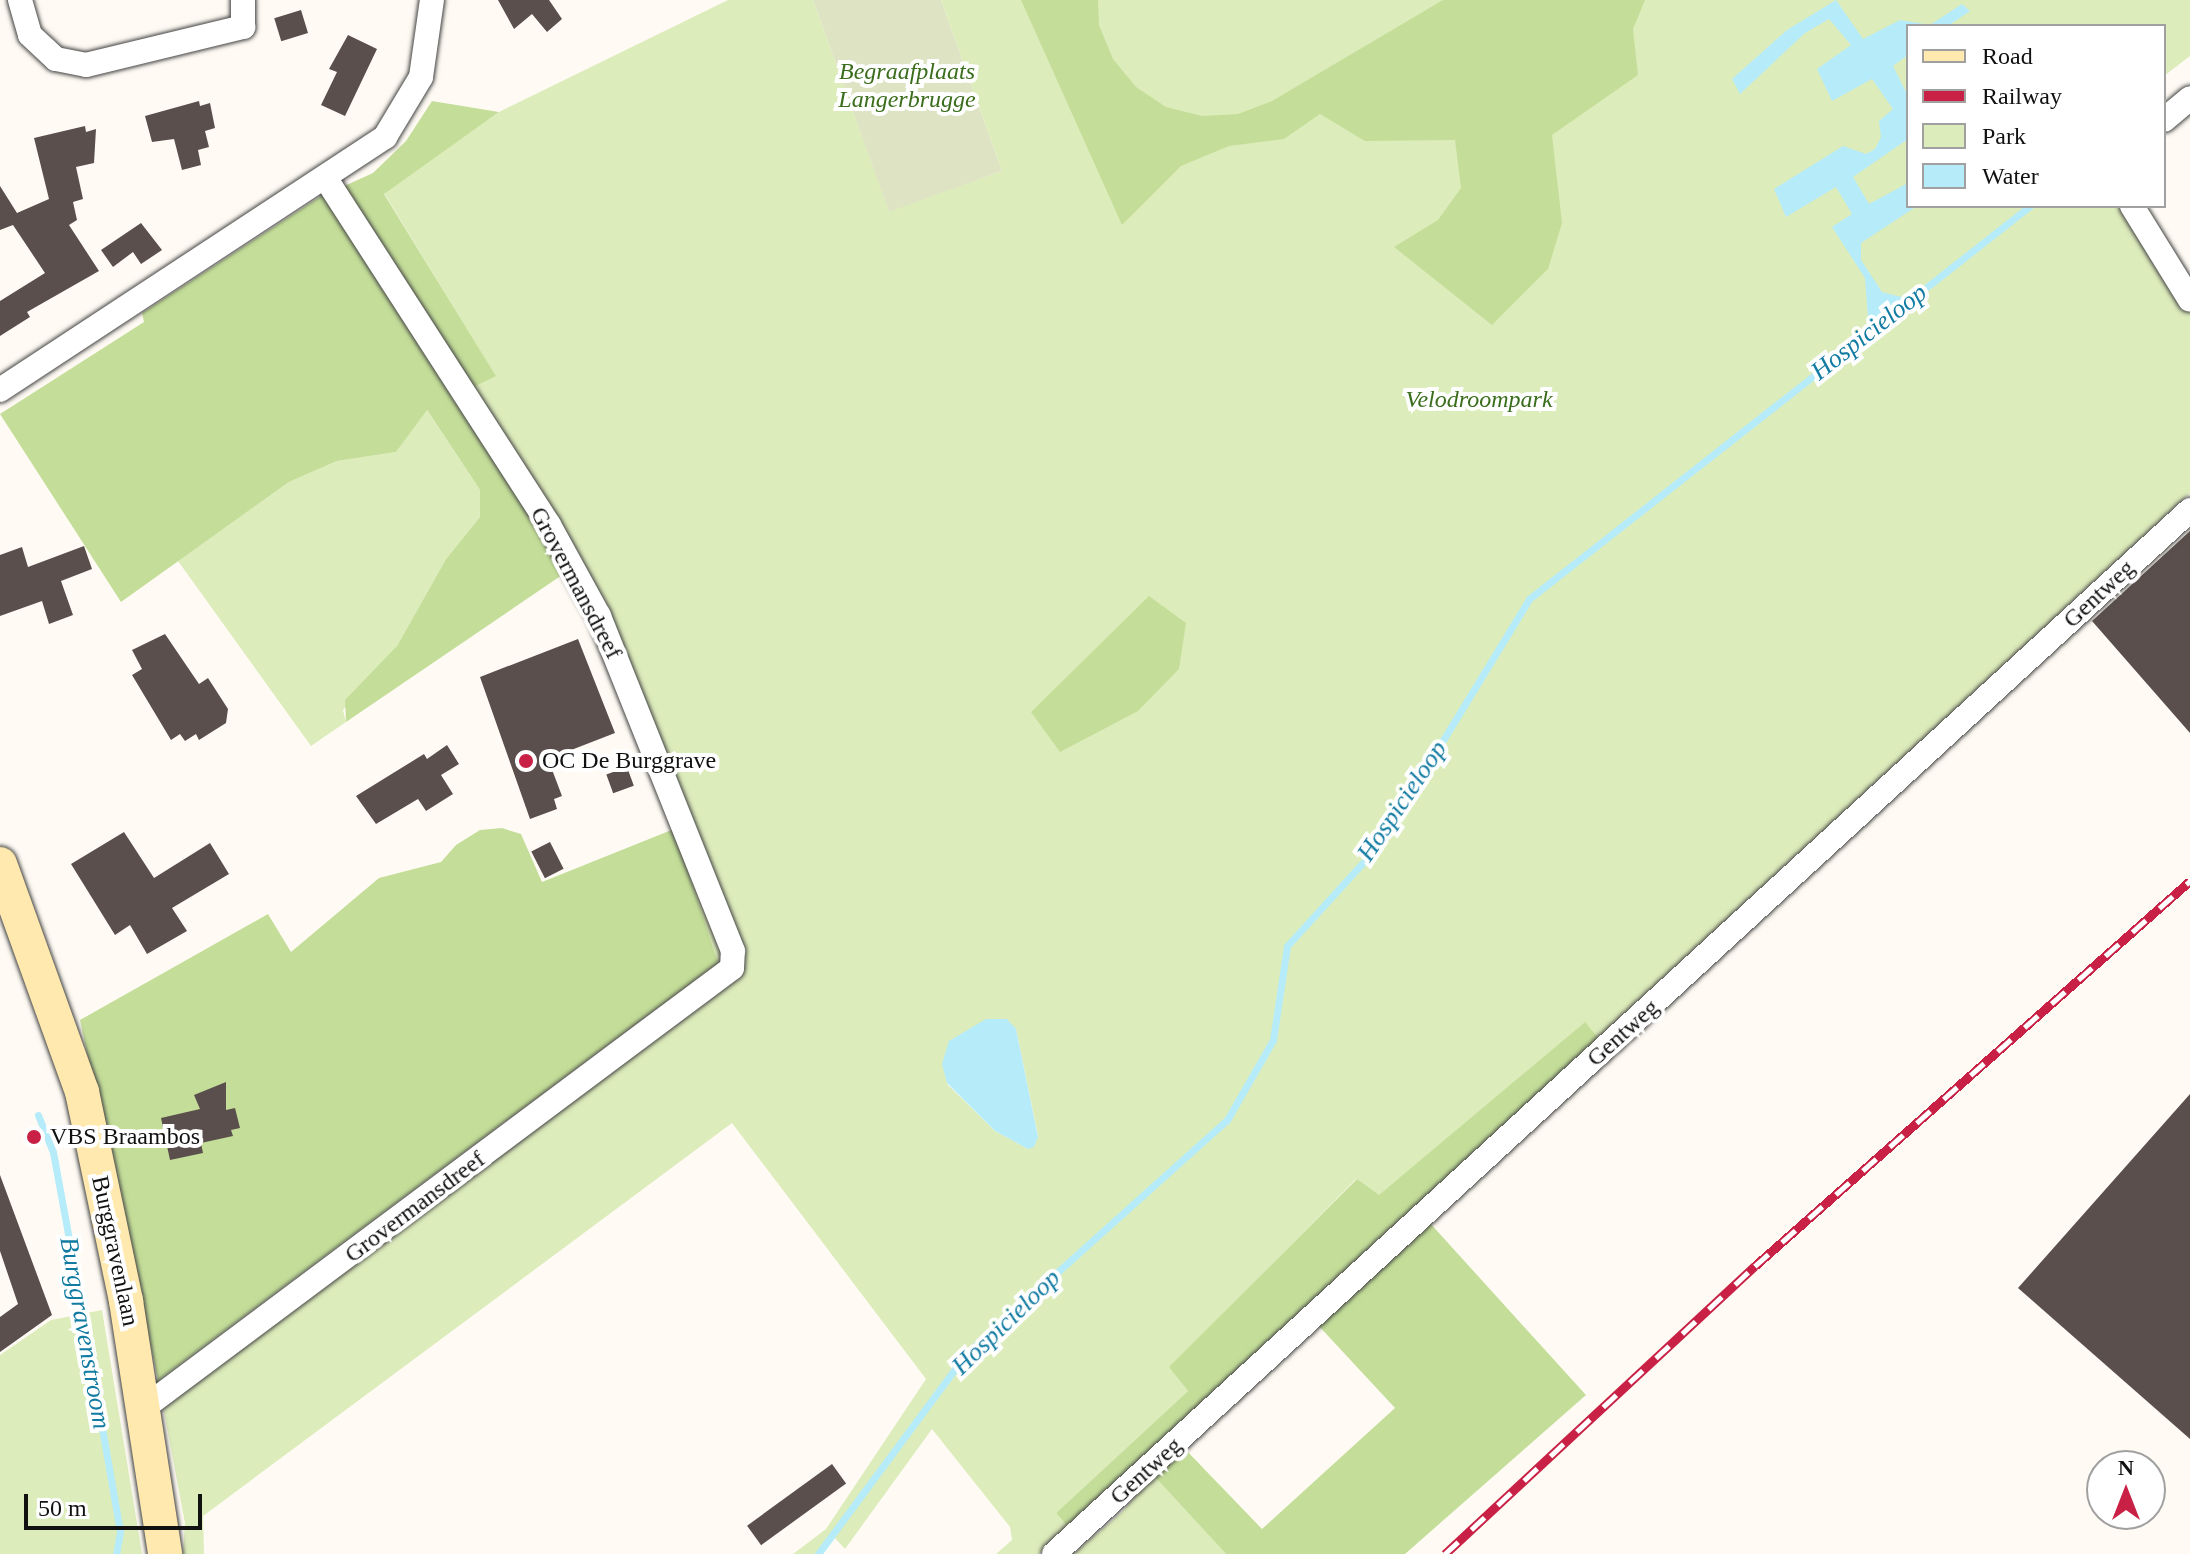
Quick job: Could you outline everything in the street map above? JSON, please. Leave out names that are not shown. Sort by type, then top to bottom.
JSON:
[{"type":"main road","name":"Burggravenlaan","points":[[0,864],[82,1092],[145,1407],[165,1554]]},
{"type":"street","points":[[20,0],[30,35],[56,59],[86,65],[243,27],[243,0]]},
{"type":"street","points":[[0,390],[326,179],[385,137],[410,102],[427,48],[432,0]]},
{"type":"street","points":[[2166,118],[2190,98]]},
{"type":"street","name":"Grovermansdreef","points":[[145,1407],[732,968],[733,951],[599,616],[549,525],[326,179]]},
{"type":"street","points":[[2133,208],[2190,300]]},
{"type":"street","name":"Gentweg","points":[[1054,1554],[2190,510]]},
{"type":"green space","name":"Velodroompark","points":[[728,0],[813,0],[889,211],[1002,171],[941,0],[2190,0],[2190,56],[2166,74],[2166,24],[1906,24],[1906,208],[2122,208],[2190,312],[2190,493],[1599,1039],[1584,1023],[1379,1196],[1356,1179],[1170,1367],[1188,1391],[1056,1513],[1070,1529],[1039,1554],[996,1554],[1012,1540],[1010,1527],[932,1429],[845,1549],[834,1537],[818,1554],[793,1554],[826,1529],[926,1379],[732,1123],[203,1516],[204,1554],[183,1554],[185,1523],[158,1380],[659,1008],[674,829],[592,621],[452,397],[495,375],[384,193],[499,112]],"holes":[[[1016,1029],[1038,1136],[1028,1149],[995,1131],[947,1084]]]},
{"type":"green space","name":"Begraafplaats Langerbrugge","points":[[813,0],[941,0],[1002,171],[889,212]]},
{"type":"green space","points":[[1021,0],[1098,0],[1099,25],[1113,59],[1136,87],[1166,107],[1202,116],[1238,114],[1272,101],[1443,0],[1645,0],[1633,29],[1638,75],[1552,135],[1562,223],[1548,269],[1492,325],[1394,247],[1438,220],[1461,188],[1455,140],[1365,141],[1320,114],[1284,139],[1229,146],[1181,166],[1122,225]]},
{"type":"green space","points":[[432,101],[499,112],[384,194],[496,376],[453,397],[565,573],[346,722],[345,700],[397,646],[446,559],[480,517],[480,490],[427,410],[396,452],[337,461],[289,482],[121,602],[0,414],[144,322],[142,313],[318,198],[373,173],[406,141]]},
{"type":"green space","points":[[426,409],[480,490],[480,517],[446,559],[397,646],[343,710],[346,722],[311,746],[178,561],[289,482],[337,461],[396,452]]},
{"type":"green space","points":[[1149,596],[1186,623],[1179,669],[1138,711],[1060,752],[1031,712]]},
{"type":"green space","points":[[502,828],[521,834],[542,882],[674,829],[718,963],[158,1380],[80,1020],[268,914],[291,952],[379,878],[441,862],[456,845],[480,830]]},
{"type":"green space","points":[[1585,1022],[1599,1039],[1070,1529],[1056,1513],[1188,1391],[1169,1367],[1357,1179],[1379,1195]]},
{"type":"green space","points":[[1429,1222],[1586,1395],[1405,1554],[1226,1554],[1154,1476],[1184,1448],[1262,1529],[1395,1408],[1317,1324]]},
{"type":"green space","points":[[102,1310],[142,1554],[0,1554],[0,1355],[51,1320]]},
{"type":"green space","points":[[1154,1476],[1226,1554],[1073,1554],[1121,1513]]},
{"type":"water","points":[[1836,0],[1863,39],[1900,20],[1924,24],[1906,24],[1906,56],[1893,66],[1906,92],[1906,140],[1853,177],[1869,204],[1906,184],[1906,208],[1914,208],[1861,243],[1861,260],[1882,292],[1909,299],[1869,331],[1865,278],[1832,227],[1852,214],[1836,187],[1786,217],[1774,189],[1843,146],[1866,154],[1875,149],[1881,137],[1879,121],[1893,109],[1872,79],[1832,101],[1817,69],[1851,45],[1829,19],[1805,33],[1740,94],[1732,79],[1787,30]]},
{"type":"water","points":[[1962,4],[1970,11],[1951,24],[1932,24]]},
{"type":"water","points":[[986,1019],[1007,1019],[1016,1029],[1038,1137],[1034,1147],[1028,1149],[995,1131],[947,1083],[942,1064],[949,1041]]},
{"type":"building","points":[[498,0],[549,0],[562,19],[547,32],[532,14],[514,29]]},
{"type":"building","points":[[301,10],[308,33],[281,41],[274,18]]},
{"type":"building","points":[[348,35],[377,49],[345,116],[321,105],[337,72],[329,69]]},
{"type":"building","points":[[199,101],[200,106],[210,103],[215,128],[205,131],[209,147],[198,150],[201,165],[182,170],[174,139],[152,142],[145,116]]},
{"type":"building","points":[[85,126],[86,132],[96,129],[94,163],[76,167],[83,199],[73,202],[77,220],[69,225],[99,271],[27,312],[30,317],[0,336],[0,301],[45,273],[13,225],[0,230],[0,186],[17,213],[49,199],[34,138]]},
{"type":"building","points":[[141,223],[162,250],[141,264],[133,252],[113,267],[101,250]]},
{"type":"building","points":[[2190,531],[2190,733],[2092,621]]},
{"type":"building","points":[[84,546],[92,569],[61,581],[73,615],[49,624],[42,601],[0,616],[0,555],[22,547],[28,567]]},
{"type":"building","points":[[165,634],[199,684],[208,678],[228,709],[226,723],[199,740],[196,734],[185,741],[180,734],[171,740],[132,675],[142,669],[132,650]]},
{"type":"building","points":[[578,639],[615,733],[548,759],[562,796],[554,799],[557,809],[530,819],[480,677]]},
{"type":"building","points":[[447,745],[459,764],[441,775],[453,794],[426,811],[418,799],[376,824],[356,796],[424,754],[427,759]]},
{"type":"building","points":[[627,767],[634,786],[613,793],[606,775]]},
{"type":"building","points":[[124,832],[154,878],[210,843],[229,874],[172,908],[187,931],[147,954],[130,925],[115,935],[71,864]]},
{"type":"building","points":[[550,842],[564,869],[545,878],[531,852]]},
{"type":"building","points":[[226,1082],[226,1110],[235,1108],[240,1128],[231,1130],[233,1136],[201,1143],[203,1153],[170,1160],[161,1118],[200,1109],[194,1095]]},
{"type":"building","points":[[2190,1094],[2190,1439],[2018,1288]]},
{"type":"building","points":[[0,1175],[52,1315],[0,1352],[0,1317],[18,1304],[0,1251]]},
{"type":"building","points":[[832,1464],[846,1483],[761,1545],[747,1526]]},
{"type":"waterway","name":"Hospicieloop","points":[[818,1554],[965,1355],[1227,1120],[1273,1040],[1287,946],[1379,845],[1529,599],[2027,208]]},
{"type":"waterway","name":"Burggravenstroom","points":[[38,1115],[53,1152],[69,1239],[120,1532],[116,1554]]},
{"type":"railway","points":[[1445,1554],[1755,1266],[2190,881]]},
{"type":"place","name":"OC De Burggrave","points":[[526,761]]},
{"type":"place","name":"VBS Braambos","points":[[34,1137]]}]
